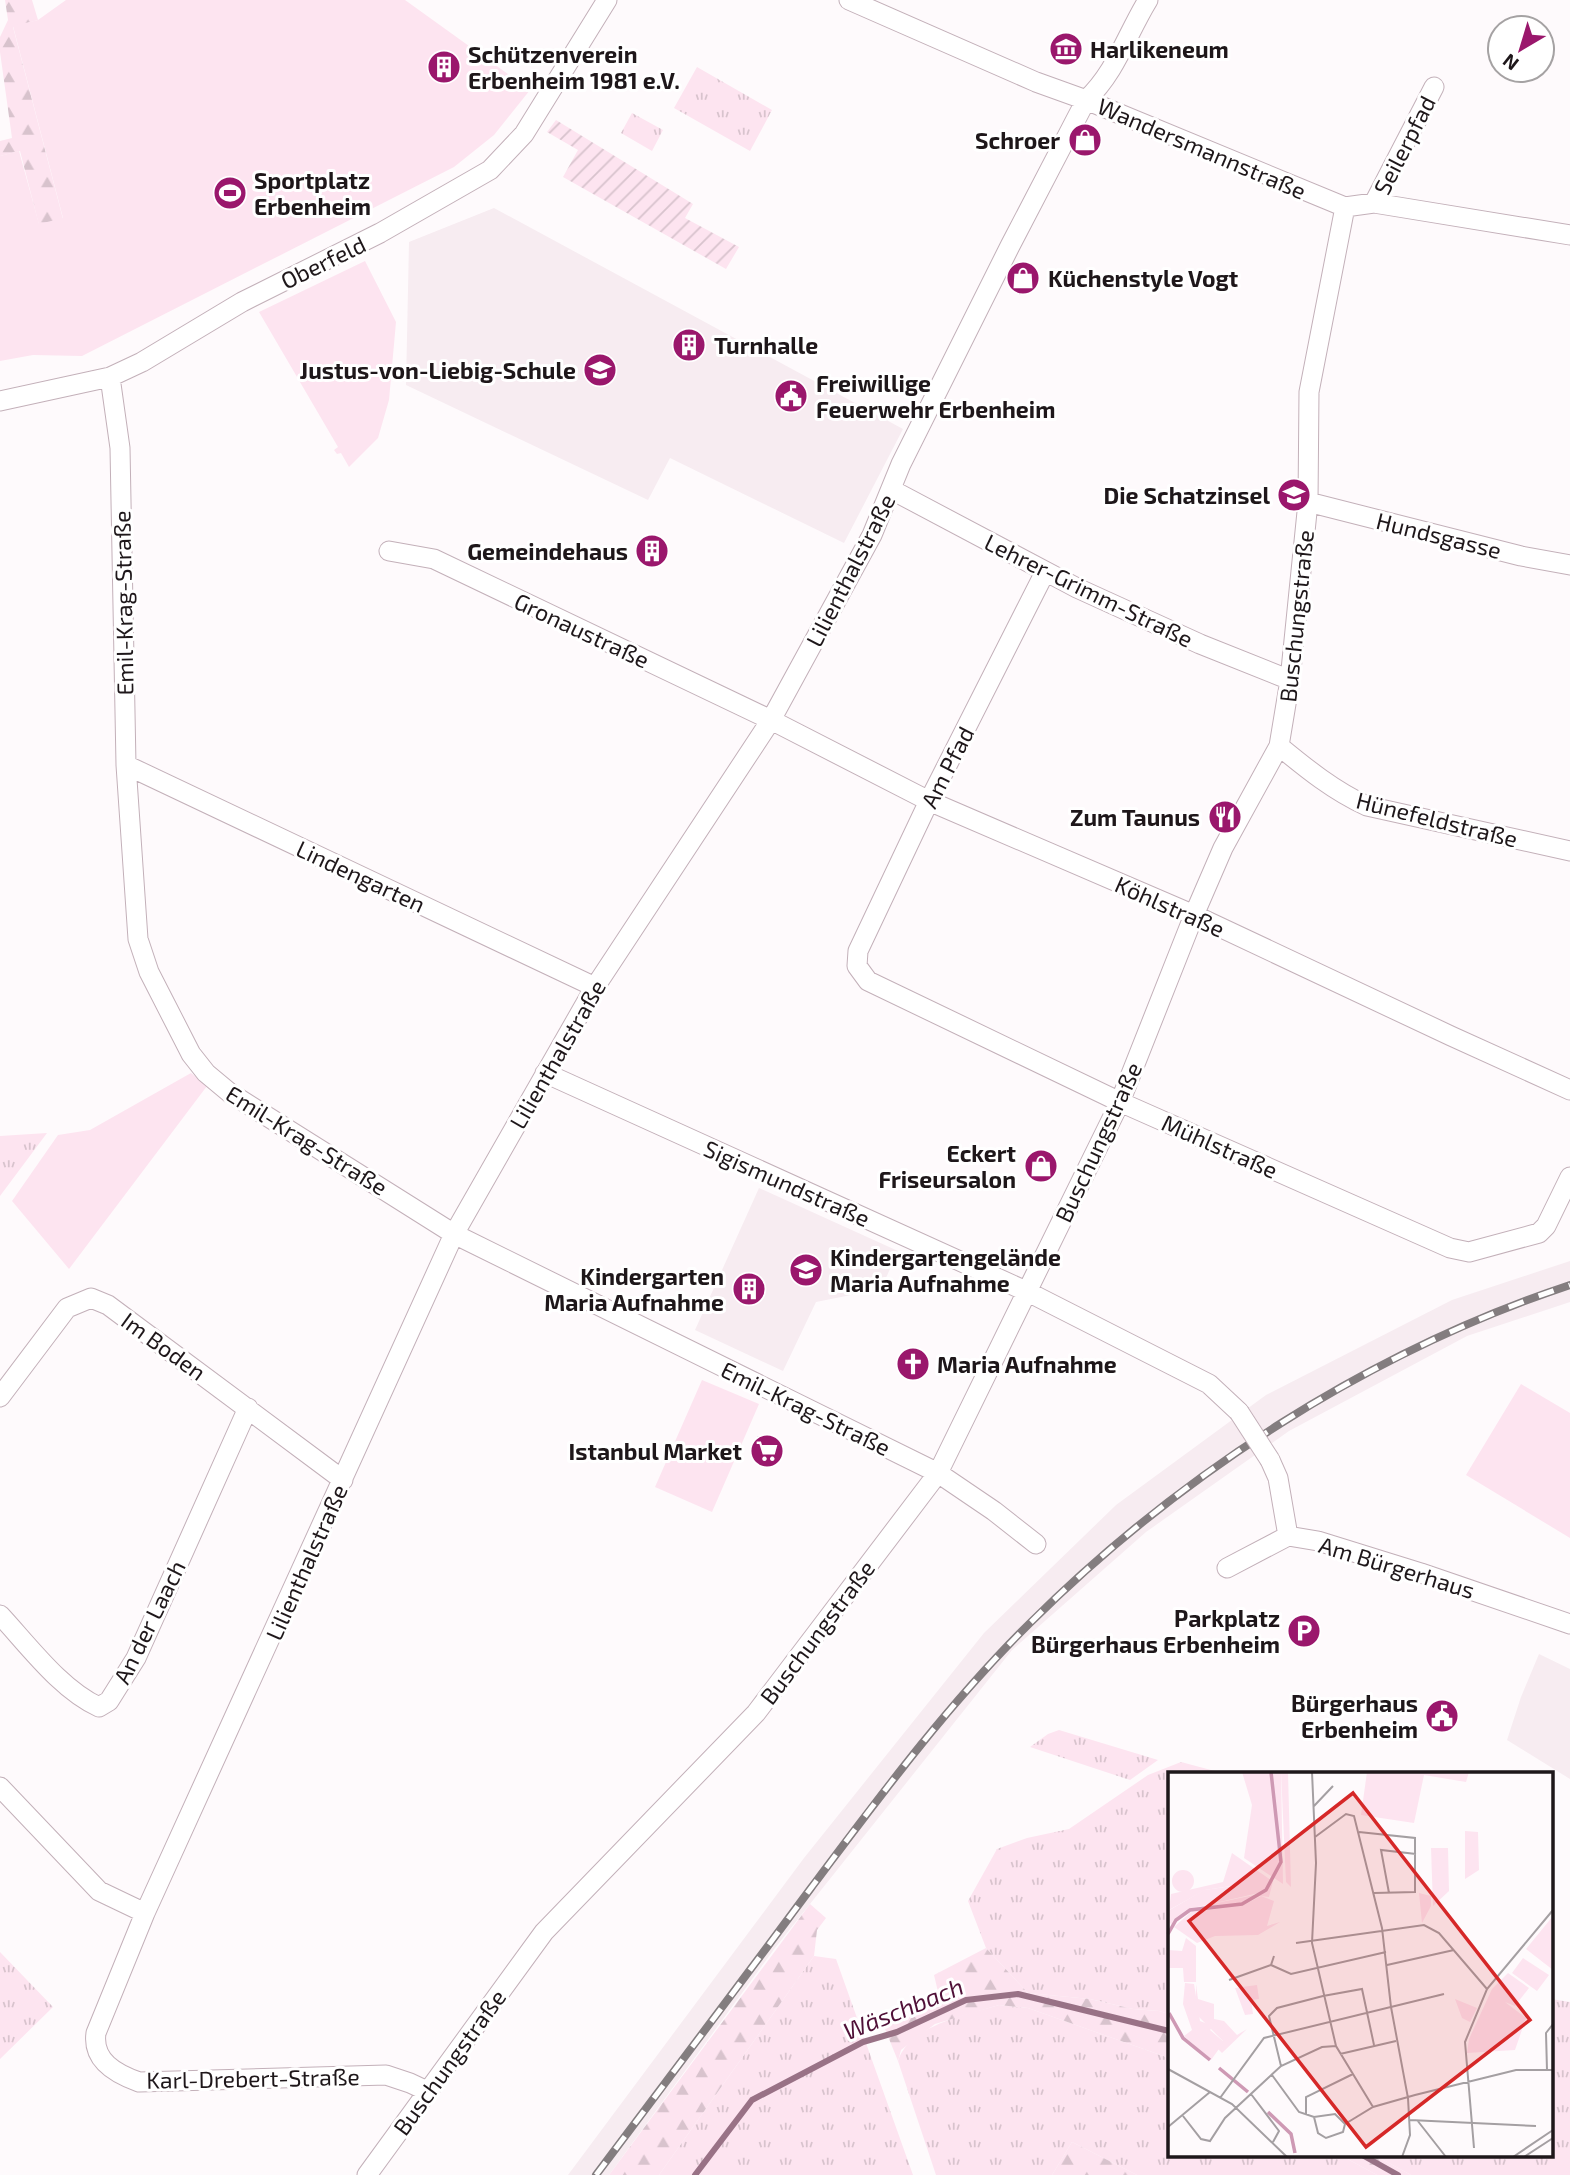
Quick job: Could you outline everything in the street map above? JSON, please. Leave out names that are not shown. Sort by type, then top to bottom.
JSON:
[{"type":"street","name":"Oberfeld","points":[[0,401],[110,377],[142,362],[242,302],[380,233],[490,170],[524,134],[607,0]]},
{"type":"street","name":"Wandersmannstraße","points":[[849,0],[1035,82],[1086,100],[1345,207]]},
{"type":"street","name":"Lilienthalstraße","points":[[94,2043],[145,1913],[454,1234],[595,987],[771,720],[872,535],[901,464],[1086,100],[1111,71],[1149,0]]},
{"type":"street","name":"Seilerpfad","points":[[1374,203],[1434,87]]},
{"type":"street","points":[[1345,207],[1374,203],[1570,235]]},
{"type":"street","name":"Buschungstraße","points":[[367,2175],[544,1932],[755,1713],[938,1473],[1028,1292],[1120,1102],[1223,848],[1279,746],[1290,680],[1308,502],[1309,392],[1345,207]]},
{"type":"street","name":"Emil-Krag-Straße","points":[[110,377],[120,448],[126,765],[138,939],[149,972],[191,1054],[206,1073],[230,1093],[454,1234],[938,1473],[1036,1544]]},
{"type":"street","name":"Lehrer-Grimm-Straße","points":[[891,490],[1045,572],[1200,644],[1290,680]]},
{"type":"street","name":"Hundsgasse","points":[[1308,502],[1521,556],[1570,565]]},
{"type":"street","name":"Gronaustraße","points":[[389,551],[434,559],[771,720]]},
{"type":"street","name":"Am Pfad","points":[[857,966],[858,951],[929,801],[1045,572]]},
{"type":"street","name":"Köhlstraße","points":[[771,720],[929,801],[1194,915],[1570,1090]]},
{"type":"street","name":"Hünefeldstraße","points":[[1279,746],[1318,778],[1345,796],[1367,806],[1570,851]]},
{"type":"street","name":"Lindengarten","points":[[126,765],[595,987]]},
{"type":"street","name":"Mühlstraße","points":[[857,966],[868,981],[1120,1102],[1450,1248],[1469,1252],[1539,1233],[1546,1226],[1570,1177]]},
{"type":"street","name":"Sigismundstraße","points":[[545,1073],[1028,1292],[1209,1384],[1239,1412],[1270,1460],[1278,1478],[1288,1536]]},
{"type":"street","name":"Im Boden","points":[[0,1397],[67,1308],[91,1298],[108,1305],[343,1480]]},
{"type":"street","name":"An der Laach","points":[[0,1615],[67,1686],[84,1700],[99,1707],[108,1701],[136,1658],[248,1408]]},
{"type":"street","name":"Am Bürgerhaus","points":[[1227,1568],[1288,1536],[1318,1541],[1570,1623]]},
{"type":"street","points":[[0,1787],[99,1891],[145,1913]]},
{"type":"street","name":"Karl-Drebert-Straße","points":[[94,2043],[100,2058],[109,2066],[127,2078],[139,2082],[386,2075],[410,2082],[427,2091]]},
{"type":"shaded area","name":"Justus-von-Liebig-Schule","points":[[494,208],[903,429],[844,543],[670,458],[648,500],[406,385],[409,242]]},
{"type":"shaded area","name":"Kindergartengelände Maria Aufnahme","points":[[759,1188],[898,1251],[881,1289],[816,1302],[783,1371],[695,1330]]},
{"type":"shaded area","points":[[1570,1261],[1570,1302],[1467,1336],[1289,1431],[1146,1532],[1012,1650],[775,1948],[609,2175],[568,2175],[804,1858],[984,1633],[1116,1505],[1266,1395],[1452,1300]]},
{"type":"shaded area","points":[[1539,1654],[1570,1669],[1570,1779],[1507,1740]]},
{"type":"green space","points":[[5,0],[32,0],[38,20],[13,27],[63,219],[39,225],[20,151],[0,156],[0,141],[12,138],[0,52],[0,37],[8,20]]},
{"type":"green space","name":"Sportplatz Erbenheim","points":[[66,0],[405,0],[530,90],[494,135],[454,167],[82,356],[33,355],[0,361],[0,156],[19,151],[39,224],[63,218],[13,26],[38,20]]},
{"type":"green space","points":[[697,67],[772,110],[750,151],[674,108]]},
{"type":"green space","points":[[632,113],[663,130],[652,151],[621,133]]},
{"type":"green space","points":[[556,120],[693,204],[685,218],[739,247],[726,269],[563,177],[578,150],[547,132]]},
{"type":"green space","points":[[365,261],[396,322],[389,400],[378,438],[349,467],[341,453],[337,454],[334,450],[338,447],[259,312]]},
{"type":"green space","points":[[191,1073],[207,1086],[69,1269],[12,1201],[58,1135],[90,1130]]},
{"type":"green space","points":[[47,1133],[0,1196],[0,1136]]},
{"type":"green space","points":[[702,1380],[759,1404],[712,1512],[655,1487]]},
{"type":"green space","points":[[1521,1384],[1570,1413],[1570,1538],[1466,1475]]},
{"type":"green space","points":[[1059,1730],[1158,1760],[1130,1780],[1030,1747],[1048,1734]]},
{"type":"green space","points":[[1181,1762],[1218,1772],[1168,1772],[1168,2014],[1090,1999],[1028,1993],[986,1948],[968,1901],[997,1849],[1027,1838],[1069,1829],[1148,1775]]},
{"type":"green space","points":[[810,1904],[826,1918],[817,1930],[814,1956],[659,2175],[609,2175]]},
{"type":"green space","points":[[986,1948],[1028,1993],[1090,1999],[1168,2014],[1168,2058],[1028,2008],[999,2005],[935,2024],[901,2050],[898,2061],[883,2024],[939,1996],[934,1975]]},
{"type":"green space","points":[[0,1952],[53,2007],[0,2059]]},
{"type":"green space","points":[[814,1956],[836,1959],[913,2175],[659,2175]]},
{"type":"green space","points":[[1552,1999],[1570,2002],[1570,2175],[1411,2175],[1380,2158],[1552,2158]]},
{"type":"green space","points":[[999,2005],[1028,2008],[1168,2058],[1168,2158],[1346,2158],[1377,2175],[1137,2175],[1072,2142],[1052,2175],[936,2175],[898,2061],[904,2049],[914,2039],[926,2030],[956,2017]]},
{"type":"green space","points":[[1072,2142],[1137,2175],[1052,2175]]},
{"type":"green space","points":[[1346,2158],[1380,2158],[1411,2175],[1377,2175]]},
{"type":"waterway","name":"Wäschbach","points":[[695,2175],[752,2100],[863,2042],[897,2032],[966,2000],[1018,1994],[1168,2031]]},
{"type":"waterway","name":"Wäschbach","points":[[1368,2158],[1398,2175]]},
{"type":"railway","points":[[596,2175],[916,1751],[1000,1654],[1088,1568],[1214,1468],[1281,1423],[1350,1382],[1422,1345],[1495,1313],[1570,1285]]},
{"type":"place","name":"Harlikeneum","points":[[1066,49]]},
{"type":"place","name":"Schützenverein Erbenheim 1981 e.V.","points":[[444,67]]},
{"type":"place","name":"Schroer","points":[[1085,140]]},
{"type":"place","name":"Sportplatz Erbenheim","points":[[230,193]]},
{"type":"place","name":"Küchenstyle Vogt","points":[[1023,278]]},
{"type":"place","name":"Turnhalle","points":[[689,345]]},
{"type":"place","name":"Justus-von-Liebig-Schule","points":[[600,370]]},
{"type":"place","name":"Freiwillige Feuerwehr Erbenheim","points":[[791,396]]},
{"type":"place","name":"Die Schatzinsel","points":[[1294,495]]},
{"type":"place","name":"Gemeindehaus","points":[[652,551]]},
{"type":"place","name":"Zum Taunus","points":[[1225,817]]},
{"type":"place","name":"Eckert Friseursalon","points":[[1041,1166]]},
{"type":"place","name":"Kindergartengelände Maria Aufnahme","points":[[806,1270]]},
{"type":"place","name":"Kindergarten Maria Aufnahme","points":[[749,1289]]},
{"type":"place","name":"Maria Aufnahme","points":[[913,1364]]},
{"type":"place","name":"Istanbul Market","points":[[767,1451]]},
{"type":"place","name":"Parkplatz Bürgerhaus Erbenheim","points":[[1304,1631]]},
{"type":"place","name":"Bürgerhaus Erbenheim","points":[[1442,1716]]}]
